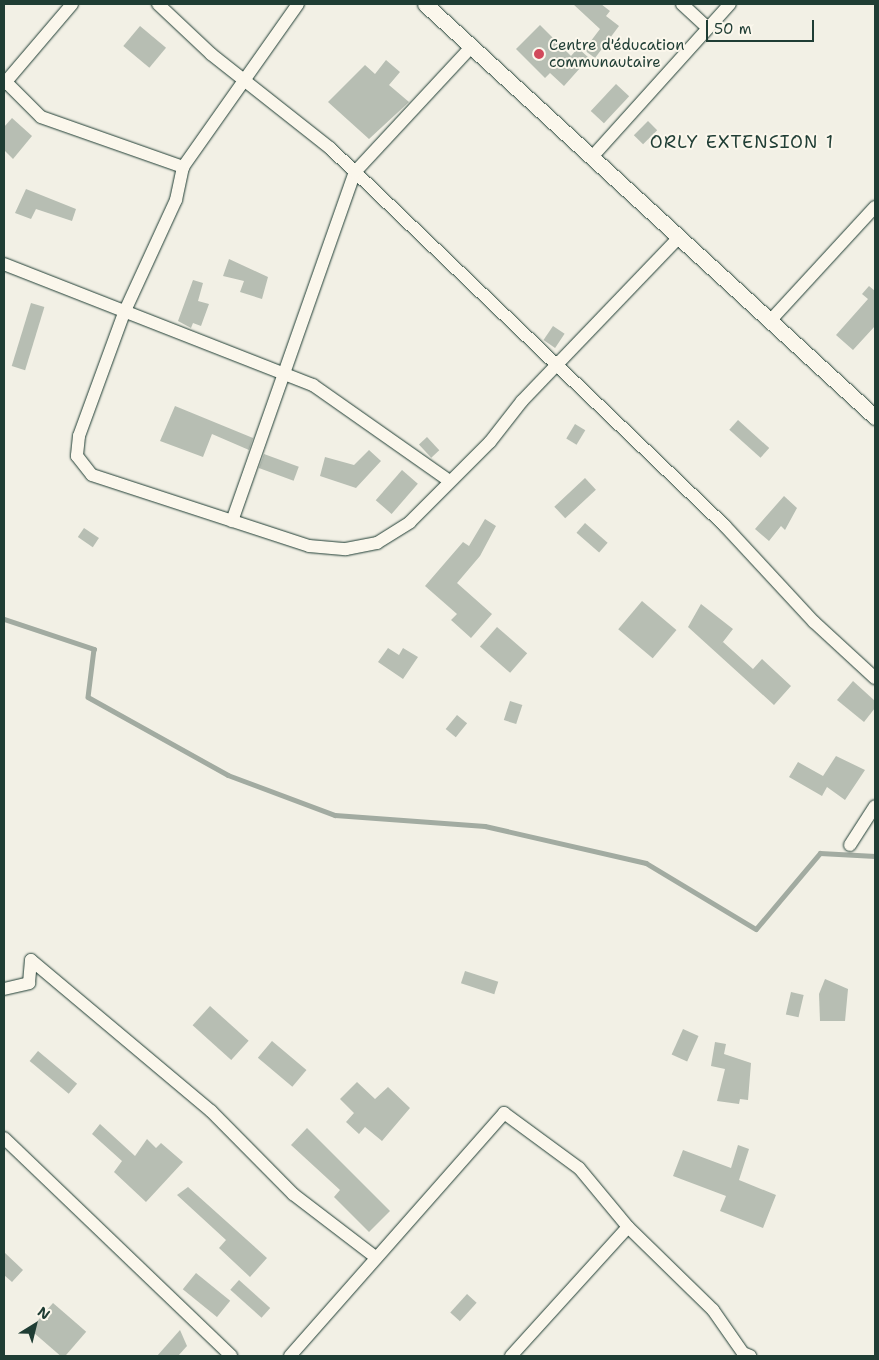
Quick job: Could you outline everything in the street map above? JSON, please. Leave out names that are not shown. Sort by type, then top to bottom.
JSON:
[{"type":"street","points":[[72,4],[4,82],[41,117],[183,167]]},
{"type":"street","points":[[158,4],[242,79],[355,172],[560,366],[875,678]]},
{"type":"street","points":[[298,4],[242,79],[183,167],[176,200],[124,313],[79,436],[77,456],[82,467],[92,475],[309,546],[346,548],[377,543],[410,522],[448,480],[560,366],[679,237]]},
{"type":"street","points":[[425,4],[875,417]]},
{"type":"street","points":[[682,4],[707,28]]},
{"type":"street","points":[[592,157],[730,4]]},
{"type":"street","points":[[232,521],[355,172],[472,46]]},
{"type":"street","points":[[770,321],[875,207]]},
{"type":"street","points":[[4,264],[124,313],[284,373],[329,395],[448,480]]},
{"type":"street","points":[[850,845],[875,806]]},
{"type":"street","points":[[4,988],[28,983],[31,960],[211,1111],[293,1194],[374,1256]]},
{"type":"street","points":[[290,1356],[374,1256],[504,1113],[579,1168],[628,1227],[713,1310],[744,1355]]},
{"type":"street","points":[[4,1138],[231,1356]]},
{"type":"street","points":[[511,1356],[628,1227]]},
{"type":"building","points":[[573,4],[601,4],[610,11],[606,16],[619,26],[595,58],[584,50],[600,29]]},
{"type":"building","points":[[540,25],[571,56],[578,48],[589,58],[564,86],[550,73],[545,78],[516,49]]},
{"type":"building","points":[[140,26],[166,48],[149,68],[123,46]]},
{"type":"building","points":[[386,60],[400,72],[389,85],[409,102],[369,139],[328,102],[365,65],[375,74]]},
{"type":"building","points":[[616,84],[629,96],[604,123],[591,111]]},
{"type":"building","points":[[12,118],[32,136],[13,159],[4,150],[4,127]]},
{"type":"building","points":[[648,121],[657,130],[643,144],[634,135]]},
{"type":"building","points":[[26,189],[76,209],[72,221],[36,209],[31,219],[15,213]]},
{"type":"building","points":[[229,259],[268,277],[262,299],[240,292],[244,281],[223,276]]},
{"type":"building","points":[[193,280],[203,283],[198,301],[209,304],[201,326],[193,323],[191,328],[178,321]]},
{"type":"building","points":[[869,286],[875,291],[875,326],[853,350],[836,335],[868,299],[862,294]]},
{"type":"building","points":[[31,303],[44,307],[25,370],[12,366]]},
{"type":"building","points":[[553,326],[565,334],[555,348],[543,340]]},
{"type":"building","points":[[175,406],[253,438],[249,450],[212,434],[203,457],[160,441]]},
{"type":"building","points":[[738,420],[769,448],[761,458],[729,430]]},
{"type":"building","points":[[575,424],[585,430],[577,445],[566,439]]},
{"type":"building","points":[[427,437],[439,450],[431,458],[419,445]]},
{"type":"building","points":[[369,450],[381,461],[356,488],[320,476],[325,457],[354,465]]},
{"type":"building","points":[[264,454],[299,467],[294,481],[259,468]]},
{"type":"building","points":[[402,470],[418,484],[392,514],[376,500]]},
{"type":"building","points":[[585,478],[596,490],[565,518],[554,507]]},
{"type":"building","points":[[784,496],[797,508],[785,530],[781,526],[769,541],[755,529]]},
{"type":"building","points":[[485,519],[496,526],[480,556],[457,583],[492,614],[471,638],[451,620],[457,614],[425,586],[463,542],[469,546]]},
{"type":"building","points":[[585,523],[608,543],[599,552],[576,533]]},
{"type":"building","points":[[84,528],[99,538],[93,547],[78,537]]},
{"type":"building","points":[[642,601],[676,630],[653,658],[618,629]]},
{"type":"building","points":[[701,604],[733,629],[719,647],[723,642],[753,669],[762,659],[791,686],[774,705],[688,627]]},
{"type":"building","points":[[497,627],[527,653],[510,673],[480,647]]},
{"type":"building","points":[[388,648],[399,655],[403,648],[418,657],[403,679],[378,662]]},
{"type":"building","points":[[853,681],[875,701],[875,708],[864,722],[837,700]]},
{"type":"building","points":[[510,701],[522,705],[516,724],[504,720]]},
{"type":"building","points":[[457,715],[467,723],[456,737],[446,729]]},
{"type":"building","points":[[836,756],[865,770],[845,800],[827,787],[822,796],[789,777],[798,762],[823,776]]},
{"type":"building","points":[[465,971],[498,982],[494,994],[461,983]]},
{"type":"building","points":[[825,979],[848,989],[845,1021],[820,1021],[819,994]]},
{"type":"building","points":[[791,992],[804,995],[798,1017],[786,1014]]},
{"type":"building","points":[[210,1006],[249,1041],[231,1060],[193,1025]]},
{"type":"building","points":[[683,1029],[699,1036],[687,1061],[672,1055]]},
{"type":"building","points":[[272,1041],[306,1070],[292,1087],[258,1058]]},
{"type":"building","points":[[715,1042],[726,1044],[724,1054],[751,1063],[748,1100],[740,1099],[739,1104],[717,1101],[725,1069],[711,1066]]},
{"type":"building","points":[[38,1051],[77,1084],[69,1094],[30,1061]]},
{"type":"building","points":[[357,1082],[375,1099],[388,1087],[410,1108],[382,1141],[365,1127],[359,1134],[346,1122],[354,1113],[340,1099]]},
{"type":"building","points":[[100,1124],[135,1156],[147,1139],[156,1148],[161,1143],[183,1162],[146,1202],[114,1172],[122,1161],[92,1134]]},
{"type":"building","points":[[307,1128],[390,1211],[369,1232],[334,1197],[340,1190],[291,1145]]},
{"type":"building","points":[[738,1145],[749,1149],[739,1180],[776,1195],[763,1228],[720,1211],[726,1196],[673,1176],[683,1150],[731,1168]]},
{"type":"building","points":[[188,1187],[267,1258],[250,1277],[219,1248],[226,1240],[177,1195]]},
{"type":"building","points":[[4,1252],[23,1270],[12,1282],[4,1275]]},
{"type":"building","points":[[196,1273],[230,1301],[217,1317],[183,1289]]},
{"type":"building","points":[[239,1280],[270,1308],[262,1318],[230,1290]]},
{"type":"building","points":[[467,1294],[477,1303],[460,1321],[450,1313]]},
{"type":"building","points":[[53,1303],[86,1332],[65,1356],[61,1356],[30,1329]]},
{"type":"building","points":[[180,1330],[187,1346],[178,1356],[157,1356]]},
{"type":"waterway","points":[[4,619],[94,649],[88,697],[228,775],[335,815],[485,826],[646,863],[756,929],[820,853],[875,856]]},
{"type":"place","name":"Centre d'éducation communautaire","points":[[539,54]]},
{"type":"district","name":"ORLY EXTENSION 1","points":[[742,142]]}]
